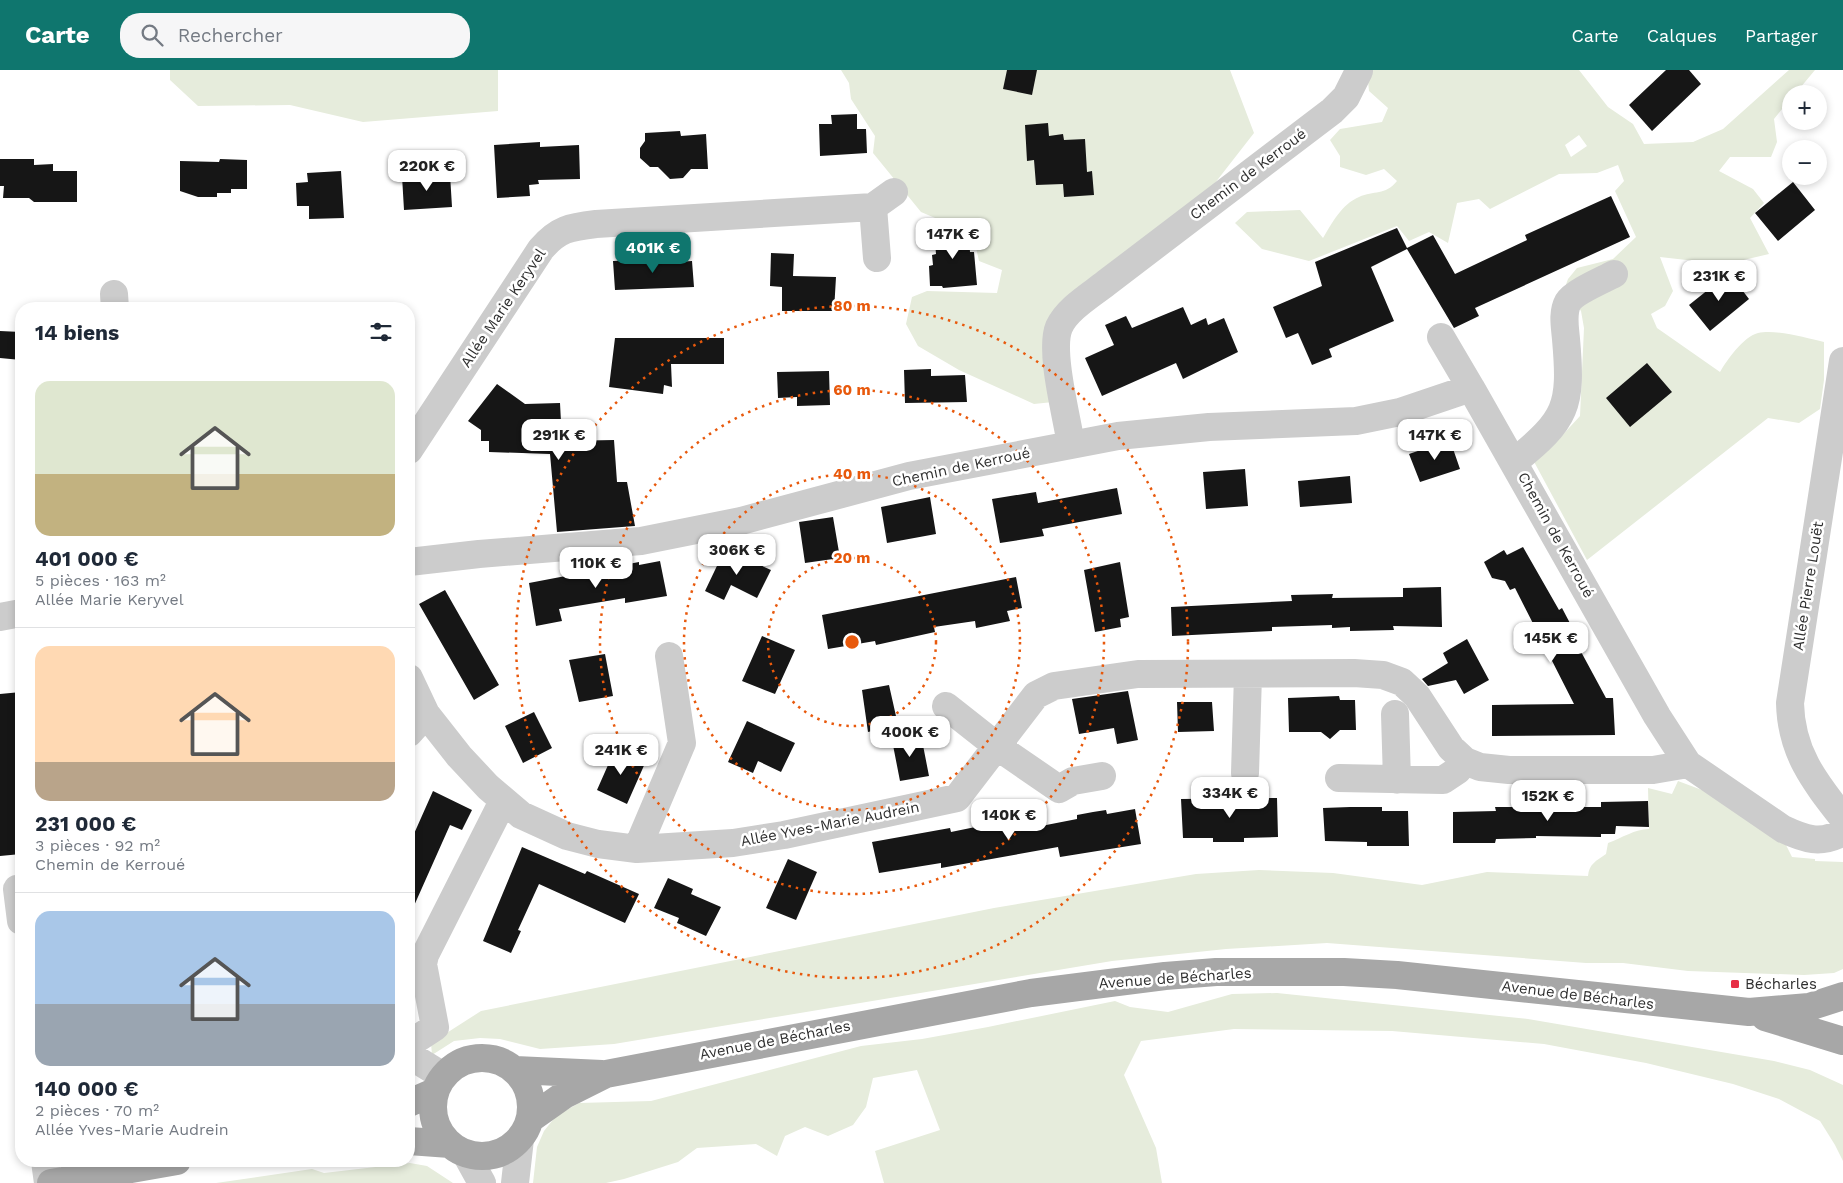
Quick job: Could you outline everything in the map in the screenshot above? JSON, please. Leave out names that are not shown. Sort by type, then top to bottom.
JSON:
[{"type":"main road","name":"Avenue de Bécharles","points":[[515,1070],[606,1074],[785,1038],[1031,993],[1165,976],[1216,972],[1283,971],[1397,975],[1749,1012],[1809,1007],[1843,996]]},
{"type":"main road","name":"Avenue de Bécharles","points":[[1749,1012],[1843,1041]]},
{"type":"main road","points":[[415,1099],[439,1084],[453,1067],[478,1058],[491,1058],[504,1062],[524,1080],[530,1092],[532,1106],[525,1129],[509,1148],[495,1154],[481,1156],[458,1149],[415,1142]]},
{"type":"main road","name":"Avenue de Bécharles","points":[[525,1129],[564,1095],[606,1074]]},
{"type":"main road","points":[[439,1084],[433,1108],[435,1121],[441,1134],[458,1149]]},
{"type":"main road","points":[[50,1183],[142,1167]]},
{"type":"street","name":"Chemin de Kerroué","points":[[1071,445],[1057,358],[1056,340],[1064,319],[1094,292],[1332,111],[1346,97],[1360,71]]},
{"type":"street","name":"Allée Marie Keryvel","points":[[415,441],[541,249],[552,236],[565,229],[596,224],[883,200],[877,258]]},
{"type":"street","name":"Chemin de Kerroué","points":[[1514,462],[1558,419],[1566,402],[1569,388],[1569,366],[1564,312],[1569,300],[1614,274]]},
{"type":"street","name":"Chemin de Kerroué","points":[[1441,337],[1514,462],[1657,716],[1688,764],[1782,829],[1819,841],[1843,832]]},
{"type":"street","name":"Allée Pierre Louët","points":[[1839,811],[1800,755],[1791,723],[1790,703],[1843,361]]},
{"type":"street","name":"Chemin de Kerroué","points":[[415,561],[479,554],[641,541],[741,521],[909,476],[1118,436],[1209,427],[1356,421],[1400,412],[1471,388]]},
{"type":"street","points":[[0,617],[15,615]]},
{"type":"street","points":[[637,850],[682,743],[669,656]]},
{"type":"street","name":"Allée Yves-Marie Audrein","points":[[417,723],[459,756],[503,801],[535,823],[567,836],[598,844],[637,850],[733,843],[784,835],[957,798],[1036,695],[1054,686],[1138,674],[1370,673],[1395,678],[1410,688],[1451,748],[1465,761],[1480,767],[1509,770],[1654,770],[1688,764]]},
{"type":"street","points":[[1246,773],[1248,675]]},
{"type":"street","points":[[946,706],[998,747],[1059,789],[1073,781],[1102,776]]},
{"type":"street","points":[[1395,714],[1396,780]]},
{"type":"street","points":[[1339,778],[1443,780],[1458,770],[1465,761]]},
{"type":"street","points":[[415,1040],[435,1027],[423,964],[425,955],[503,801]]},
{"type":"street","points":[[415,1062],[439,1084]]},
{"type":"street","points":[[515,1183],[525,1129]]},
{"type":"street","points":[[458,1149],[482,1183]]},
{"type":"street","points":[[46,1167],[50,1183]]},
{"type":"green space","points":[[170,70],[498,70],[498,111],[363,122],[290,105],[198,106],[170,80]]},
{"type":"green space","points":[[841,70],[1230,70],[1254,133],[1201,201],[1075,302],[1053,402],[1034,404],[959,370],[918,346],[906,324],[912,297],[927,291],[997,293],[1002,270],[979,261],[971,225],[947,223],[921,212],[873,153],[875,136],[851,99],[849,83]]},
{"type":"green space","points":[[1361,70],[1579,70],[1608,107],[1633,124],[1644,144],[1693,142],[1723,129],[1789,70],[1815,70],[1802,85],[1782,85],[1782,109],[1774,119],[1777,142],[1771,157],[1730,157],[1719,171],[1753,189],[1764,203],[1750,218],[1769,254],[1735,262],[1713,263],[1660,257],[1673,291],[1665,306],[1651,314],[1657,328],[1720,372],[1741,344],[1752,335],[1758,333],[1782,333],[1824,342],[1824,380],[1820,409],[1799,423],[1768,418],[1587,560],[1532,458],[1558,440],[1580,416],[1584,328],[1581,311],[1564,290],[1568,279],[1577,268],[1613,259],[1636,237],[1615,191],[1624,181],[1618,165],[1597,173],[1559,174],[1490,209],[1479,199],[1457,203],[1448,243],[1429,232],[1409,241],[1397,226],[1309,261],[1262,249],[1235,223],[1247,212],[1300,210],[1323,238],[1338,214],[1347,204],[1364,195],[1384,191],[1393,186],[1397,181],[1384,169],[1366,175],[1340,167],[1340,156],[1330,140],[1340,129],[1382,122],[1388,108],[1369,91],[1368,81]],"holes":[[[1579,135],[1587,146],[1571,157],[1565,145]]]},
{"type":"green space","points":[[1678,781],[1718,796],[1783,839],[1792,857],[1815,859],[1815,861],[1843,862],[1843,969],[1834,973],[1804,975],[1688,971],[1623,963],[1586,963],[1327,943],[1226,949],[1112,961],[614,1044],[540,1049],[500,1039],[480,1038],[454,1041],[432,1055],[431,1043],[481,1011],[994,908],[1196,874],[1259,870],[1333,873],[1422,885],[1487,872],[1588,876],[1591,866],[1606,854],[1608,843],[1634,832],[1649,829],[1648,788],[1672,794]]},
{"type":"green space","points":[[1277,993],[1528,1019],[1774,1061],[1810,1070],[1843,1085],[1843,1161],[1820,1121],[1779,1099],[1733,1084],[1646,1063],[1544,1044],[1392,1031],[1234,1029],[1141,1041],[1124,1075],[1156,1148],[1162,1183],[884,1183],[875,1151],[940,1130],[917,1070],[873,1078],[866,1107],[853,1125],[828,1136],[805,1127],[785,1136],[777,1156],[756,1144],[697,1148],[678,1162],[606,1183],[533,1183],[537,1147],[544,1131],[556,1116],[579,1103],[651,1101],[861,1046],[922,1039],[1115,1001],[1130,1007],[1168,1012],[1232,994]]},
{"type":"green space","points":[[415,1164],[427,1166],[453,1183],[216,1183],[312,1169],[324,1173],[376,1167],[415,1167]]},
{"type":"building","points":[[1007,70],[1037,70],[1032,95],[1003,89]]},
{"type":"building","points":[[1666,70],[1689,70],[1701,84],[1652,131],[1629,105]]},
{"type":"building","points":[[857,114],[857,129],[866,129],[867,153],[820,156],[819,124],[832,124],[831,115]]},
{"type":"building","points":[[1048,123],[1049,136],[1063,134],[1064,140],[1085,139],[1087,172],[1092,171],[1094,195],[1064,197],[1063,184],[1036,185],[1034,160],[1027,161],[1025,125]]},
{"type":"building","points":[[680,131],[681,136],[706,134],[708,169],[691,169],[683,178],[670,179],[658,167],[650,167],[640,158],[640,148],[645,141],[645,133]]},
{"type":"building","points":[[540,142],[540,147],[579,145],[580,179],[538,180],[539,184],[529,185],[530,196],[497,198],[494,145]]},
{"type":"building","points":[[0,159],[34,159],[34,165],[53,164],[53,171],[77,171],[77,202],[34,202],[29,198],[3,198],[4,186],[0,186]]},
{"type":"building","points":[[220,159],[247,160],[247,189],[231,189],[231,193],[217,193],[217,197],[198,197],[180,191],[180,161],[219,162]]},
{"type":"building","points":[[341,171],[344,218],[309,219],[309,206],[297,206],[296,183],[308,182],[307,173]]},
{"type":"building","points":[[450,174],[452,207],[404,210],[402,176]]},
{"type":"building","points":[[1789,185],[1795,185],[1815,210],[1778,241],[1755,213]]},
{"type":"building","points":[[1611,196],[1630,237],[1475,308],[1479,316],[1454,328],[1407,249],[1371,267],[1394,321],[1329,349],[1332,357],[1312,365],[1298,333],[1286,338],[1273,307],[1322,286],[1315,262],[1397,228],[1407,248],[1433,235],[1455,274],[1527,240],[1525,235]]},
{"type":"building","points":[[968,227],[970,252],[974,252],[977,285],[943,288],[942,286],[930,286],[929,266],[933,265],[932,255],[936,254],[934,230]]},
{"type":"building","points":[[771,253],[794,254],[793,276],[836,277],[834,311],[782,311],[782,287],[770,286]]},
{"type":"building","points":[[677,258],[677,262],[692,261],[694,287],[615,290],[613,261]]},
{"type":"building","points":[[1729,273],[1749,299],[1710,331],[1689,305]]},
{"type":"building","points":[[1183,307],[1191,325],[1206,318],[1208,325],[1224,318],[1238,352],[1183,379],[1176,363],[1102,396],[1085,358],[1114,345],[1105,325],[1126,316],[1132,328]]},
{"type":"building","points":[[0,331],[15,332],[15,359],[0,358]]},
{"type":"building","points":[[615,338],[724,338],[724,364],[671,364],[672,387],[664,385],[663,394],[609,387]]},
{"type":"building","points":[[1647,363],[1672,392],[1630,427],[1606,398]]},
{"type":"building","points":[[931,369],[931,376],[965,375],[967,402],[905,403],[904,370]]},
{"type":"building","points":[[829,371],[830,405],[797,406],[797,397],[778,398],[777,372]]},
{"type":"building","points":[[497,384],[525,404],[560,403],[562,441],[614,440],[617,482],[627,482],[635,526],[557,532],[550,454],[489,452],[489,441],[481,441],[481,430],[468,421]]},
{"type":"building","points":[[1450,440],[1460,469],[1420,482],[1409,454]]},
{"type":"building","points":[[1245,469],[1248,506],[1206,509],[1203,472]]},
{"type":"building","points":[[1350,476],[1352,503],[1300,507],[1298,481]]},
{"type":"building","points":[[1117,488],[1122,514],[1042,529],[1044,536],[1000,543],[992,499],[1036,492],[1038,503]]},
{"type":"building","points":[[930,497],[936,534],[887,543],[881,507]]},
{"type":"building","points":[[833,517],[840,558],[805,563],[799,522]]},
{"type":"building","points":[[1523,547],[1559,610],[1562,608],[1582,646],[1579,648],[1606,698],[1613,698],[1615,735],[1492,736],[1492,705],[1574,704],[1515,588],[1510,590],[1505,581],[1492,578],[1484,562],[1504,550],[1507,555]]},
{"type":"building","points":[[725,549],[771,570],[757,598],[731,585],[724,600],[705,591]]},
{"type":"building","points":[[660,561],[667,596],[625,603],[625,598],[559,609],[562,621],[536,626],[529,583],[639,562],[639,565]]},
{"type":"building","points":[[1120,562],[1129,617],[1120,619],[1121,627],[1095,632],[1084,570]]},
{"type":"building","points":[[1016,577],[1022,608],[1007,611],[1010,621],[976,628],[975,621],[934,627],[935,632],[876,645],[875,641],[828,649],[822,615]]},
{"type":"building","points":[[1441,587],[1442,627],[1393,626],[1394,630],[1350,631],[1350,627],[1332,628],[1332,625],[1272,627],[1272,631],[1172,636],[1171,607],[1292,601],[1291,595],[1333,594],[1332,598],[1403,597],[1403,588]]},
{"type":"building","points":[[445,590],[499,685],[474,700],[419,604]]},
{"type":"building","points":[[762,636],[795,650],[775,694],[742,681]]},
{"type":"building","points":[[1467,639],[1489,680],[1464,694],[1456,680],[1428,686],[1422,679],[1448,663],[1443,653]]},
{"type":"building","points":[[605,654],[613,696],[579,702],[569,660]]},
{"type":"building","points":[[889,685],[898,725],[868,732],[862,690]]},
{"type":"building","points":[[1128,691],[1138,740],[1117,744],[1114,728],[1079,734],[1072,699]]},
{"type":"building","points":[[15,693],[15,855],[0,856],[0,694]]},
{"type":"building","points":[[1339,696],[1340,700],[1355,700],[1356,730],[1340,730],[1330,739],[1321,732],[1289,732],[1288,698]]},
{"type":"building","points":[[1177,702],[1212,702],[1214,731],[1178,732]]},
{"type":"building","points":[[534,712],[552,748],[523,763],[505,726]]},
{"type":"building","points":[[747,721],[795,743],[781,772],[758,761],[753,773],[728,762]]},
{"type":"building","points":[[921,735],[929,776],[900,781],[892,740]]},
{"type":"building","points":[[616,747],[646,761],[627,804],[597,790]]},
{"type":"building","points":[[433,791],[472,810],[462,830],[450,825],[415,904],[415,832]]},
{"type":"building","points":[[1277,798],[1278,837],[1244,838],[1244,842],[1213,842],[1213,838],[1183,838],[1181,799]]},
{"type":"building","points":[[1648,801],[1649,827],[1616,826],[1615,834],[1601,834],[1601,837],[1536,836],[1536,838],[1496,839],[1495,843],[1453,843],[1453,812],[1496,811],[1495,807],[1601,807],[1601,802]]},
{"type":"building","points":[[1382,807],[1382,811],[1408,811],[1409,846],[1367,846],[1367,842],[1325,841],[1323,808]]},
{"type":"building","points":[[1135,809],[1141,844],[1060,857],[1058,847],[941,868],[941,863],[879,873],[872,842],[950,828],[951,832],[1034,815],[1036,827],[1077,819],[1077,815],[1093,812],[1106,810],[1107,814]]},
{"type":"building","points":[[522,847],[585,874],[587,871],[639,894],[625,923],[539,884],[518,930],[521,931],[511,953],[483,941]]},
{"type":"building","points":[[788,859],[817,872],[796,920],[766,908]]},
{"type":"building","points":[[668,878],[693,889],[691,894],[721,907],[706,936],[677,923],[679,918],[654,908]]},
{"type":"place","name":"Bécharles","points":[[1735,984]]}]
